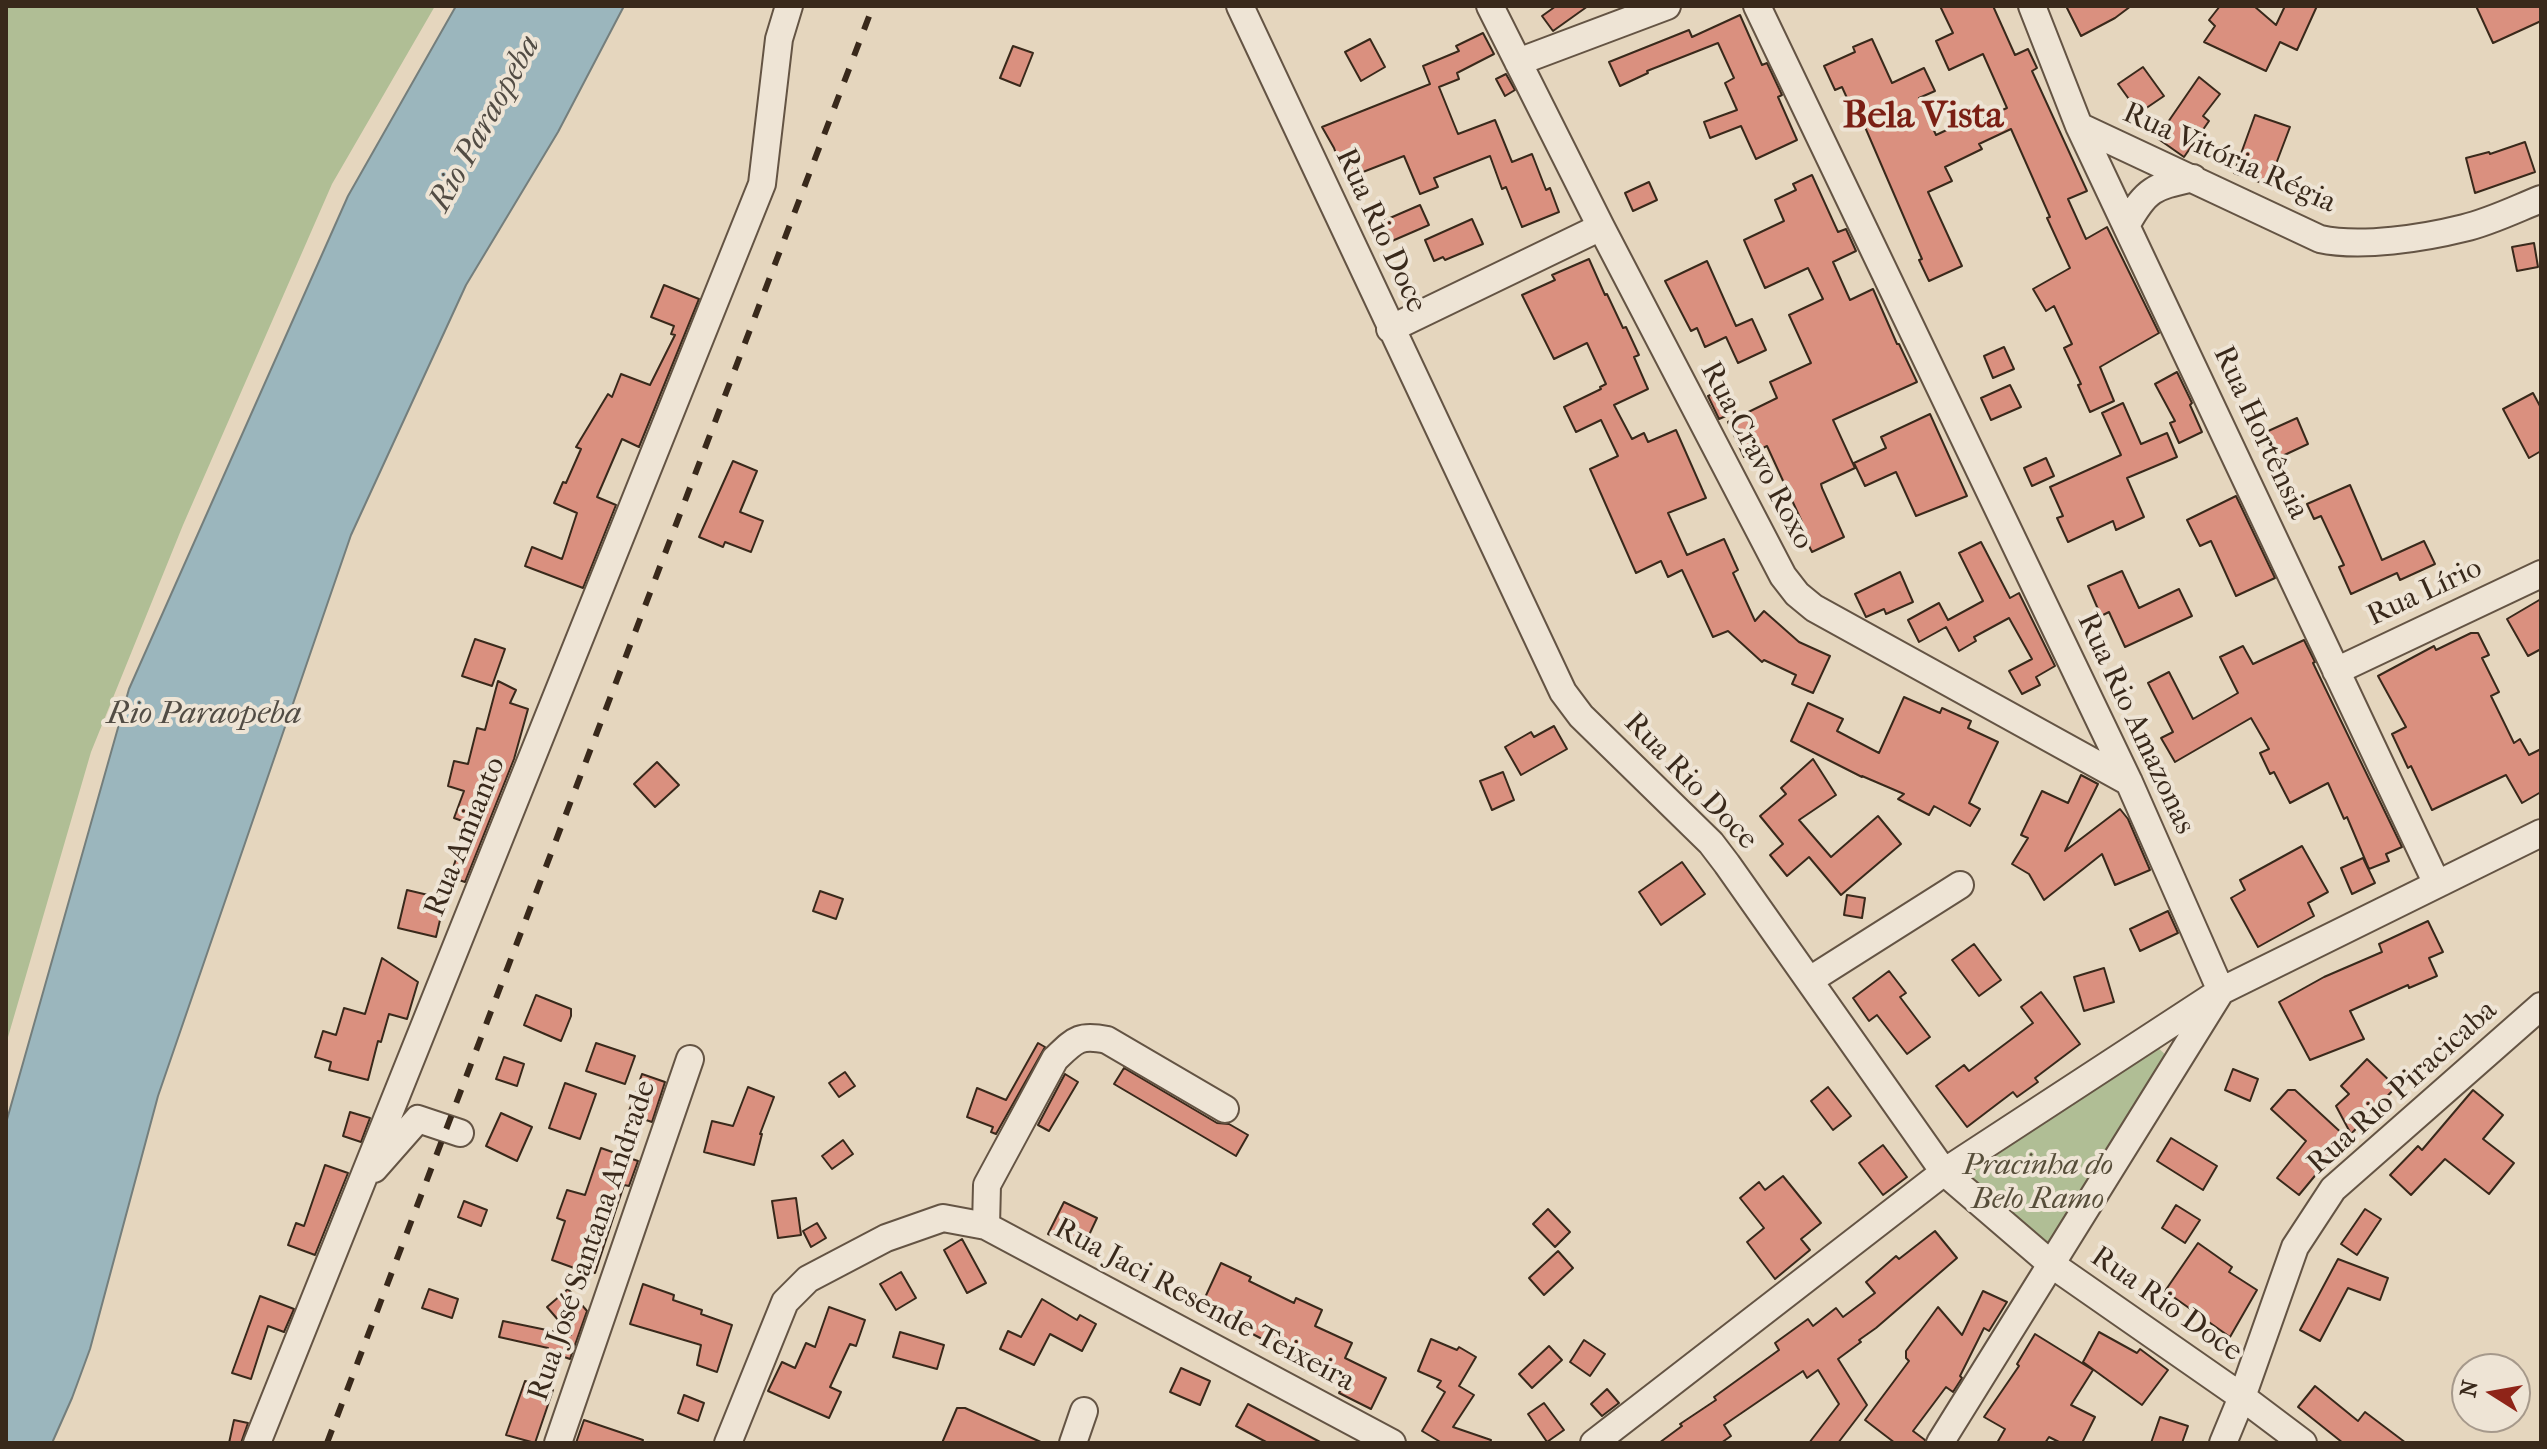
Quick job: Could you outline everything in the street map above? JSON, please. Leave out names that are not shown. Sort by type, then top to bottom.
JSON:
[{"type":"street","name":"Rua Amianto","points":[[257,1443],[762,184],[779,39],[789,6]]},
{"type":"street","name":"Rua Rio Doce","points":[[1240,6],[1563,692],[1581,716],[1711,843],[1944,1172],[2051,1264],[2303,1443]]},
{"type":"street","name":"Rua Cravo Roxo","points":[[1490,6],[1783,576],[1797,594],[1814,608],[2129,782]]},
{"type":"street","points":[[1518,62],[1667,6]]},
{"type":"street","name":"Rua Rio Amazonas","points":[[1757,6],[2129,782],[2221,991]]},
{"type":"street","name":"Rua Hortênsia","points":[[2032,6],[2079,126],[2437,884]]},
{"type":"street","name":"Rua Vitória Régia","points":[[2079,126],[2320,239],[2340,243],[2376,243],[2465,228],[2541,199]]},
{"type":"street","points":[[2127,224],[2140,201],[2157,187],[2193,178]]},
{"type":"street","points":[[1390,329],[1601,227]]},
{"type":"street","name":"Rua Lírio","points":[[2336,671],[2541,574]]},
{"type":"street","points":[[1594,1443],[1944,1172],[2221,991],[2541,833]]},
{"type":"street","points":[[1810,980],[1960,885]]},
{"type":"street","points":[[1940,1443],[2221,991]]},
{"type":"street","name":"Rua Rio Piracicaba","points":[[2223,1443],[2295,1247],[2333,1189],[2541,1006]]},
{"type":"street","points":[[986,1226],[987,1185],[1055,1059],[1072,1043],[1088,1036],[1107,1040],[1225,1109]]},
{"type":"street","name":"Rua José Santana Andrade","points":[[558,1443],[690,1059]]},
{"type":"street","points":[[361,1184],[418,1119],[460,1133]]},
{"type":"street","name":"Rua Jaci Resende Teixeira","points":[[728,1443],[785,1302],[808,1279],[886,1238],[943,1218],[986,1226],[1392,1443]]},
{"type":"street","points":[[1073,1443],[1084,1411]]},
{"type":"green space","points":[[6,6],[435,6],[332,184],[183,525],[91,752],[6,1044]]},
{"type":"green space","name":"Pracinha do Belo Ramo","points":[[2154,1044],[2169,1058],[2050,1259],[1962,1180]]},
{"type":"water","name":"Rio Paraopeba","points":[[456,6],[624,6],[558,132],[466,285],[351,535],[158,1096],[90,1349],[72,1398],[52,1443],[6,1443],[6,1123],[129,689],[348,196]]},
{"type":"building","points":[[1556,6],[1588,6],[1553,31],[1542,16]]},
{"type":"building","points":[[1940,6],[1993,6],[2015,55],[2028,49],[2037,68],[2032,71],[2087,191],[2068,199],[2086,239],[2107,227],[2159,333],[2100,367],[2114,401],[2090,412],[2064,348],[2072,344],[2054,306],[2046,311],[2033,289],[2070,268],[2011,129],[1979,144],[1982,149],[1945,167],[1952,181],[1928,192],[1962,266],[1929,281],[1865,127],[1861,129],[1842,87],[1835,90],[1824,66],[1855,52],[1853,47],[1872,39],[1892,83],[1924,68],[1935,91],[1919,98],[1936,135],[1968,120],[1970,124],[2007,108],[1983,54],[1949,70],[1936,41],[1953,33]]},
{"type":"building","points":[[2066,6],[2131,6],[2081,36]]},
{"type":"building","points":[[2220,6],[2254,6],[2276,25],[2285,6],[2317,6],[2297,50],[2280,42],[2266,71],[2204,42],[2215,26],[2209,20]]},
{"type":"building","points":[[2476,6],[2541,6],[2541,21],[2493,43]]},
{"type":"building","points":[[1740,15],[1762,65],[1767,63],[1782,95],[1778,97],[1797,140],[1756,159],[1741,126],[1710,138],[1704,122],[1737,110],[1725,83],[1734,78],[1718,43],[1647,71],[1620,86],[1609,62],[1689,30],[1692,37]]},
{"type":"building","points":[[1483,33],[1494,54],[1457,73],[1459,79],[1439,87],[1458,134],[1495,120],[1512,162],[1532,154],[1546,190],[1550,188],[1559,212],[1522,227],[1506,187],[1502,189],[1490,156],[1434,178],[1438,187],[1420,194],[1404,156],[1345,179],[1334,148],[1322,127],[1430,84],[1423,66],[1459,51],[1456,46]]},
{"type":"building","points":[[1370,39],[1385,67],[1361,81],[1345,52]]},
{"type":"building","points":[[1013,46],[1033,53],[1020,86],[1000,78]]},
{"type":"building","points":[[2143,67],[2164,96],[2139,113],[2118,84]]},
{"type":"building","points":[[1506,74],[1515,90],[1505,96],[1496,79]]},
{"type":"building","points":[[2199,77],[2220,94],[2203,116],[2209,121],[2184,157],[2157,138]]},
{"type":"building","points":[[2255,115],[2290,127],[2268,185],[2234,173]]},
{"type":"building","points":[[2525,142],[2535,172],[2475,193],[2466,158],[2490,154]]},
{"type":"building","points":[[1812,175],[1838,232],[1846,229],[1856,251],[1833,262],[1850,300],[1873,289],[1917,382],[1833,420],[1855,468],[1821,484],[1844,537],[1812,552],[1798,524],[1802,522],[1767,446],[1744,457],[1728,422],[1777,398],[1770,382],[1811,363],[1789,315],[1823,299],[1808,268],[1765,288],[1744,240],[1784,221],[1775,200],[1796,190],[1793,184]]},
{"type":"building","points":[[1649,182],[1657,200],[1633,211],[1625,193]]},
{"type":"building","points":[[1420,205],[1429,225],[1392,241],[1383,221]]},
{"type":"building","points":[[1472,219],[1483,244],[1445,260],[1443,257],[1434,261],[1425,240]]},
{"type":"building","points":[[2534,243],[2538,267],[2517,271],[2512,247]]},
{"type":"building","points":[[1589,259],[1605,295],[1623,328],[1626,327],[1639,355],[1634,357],[1648,389],[1614,405],[1632,439],[1644,433],[1648,442],[1676,430],[1706,498],[1668,513],[1687,555],[1724,539],[1738,570],[1733,573],[1755,621],[1764,611],[1799,642],[1830,656],[1813,693],[1792,684],[1796,675],[1764,660],[1762,662],[1728,631],[1713,637],[1682,570],[1668,577],[1661,561],[1636,573],[1590,469],[1618,456],[1601,420],[1576,432],[1564,407],[1606,384],[1587,343],[1554,359],[1522,295],[1555,280],[1552,275]]},
{"type":"building","points":[[1707,261],[1736,326],[1752,319],[1766,350],[1738,363],[1726,337],[1705,347],[1697,328],[1691,331],[1665,281]]},
{"type":"building","points":[[664,285],[699,299],[639,447],[622,439],[597,497],[616,505],[583,588],[525,566],[532,547],[562,559],[577,513],[554,503],[581,449],[576,447],[608,394],[612,397],[621,374],[650,385],[675,335],[671,334],[674,326],[651,317]]},
{"type":"building","points":[[2004,347],[2014,369],[1993,378],[1984,356]]},
{"type":"building","points":[[2177,372],[2202,432],[2179,443],[2170,423],[2175,421],[2155,384]]},
{"type":"building","points":[[2010,385],[2021,407],[1991,420],[1981,398]]},
{"type":"building","points":[[1725,389],[1735,412],[1719,419],[1708,396]]},
{"type":"building","points":[[2533,393],[2541,408],[2541,451],[2529,458],[2503,409]]},
{"type":"building","points":[[2123,403],[2141,444],[2167,433],[2177,457],[2127,478],[2144,517],[2116,530],[2113,521],[2068,542],[2057,518],[2063,516],[2050,487],[2121,455],[2102,413]]},
{"type":"building","points":[[1930,414],[1967,496],[1916,516],[1896,472],[1865,486],[1854,463],[1886,448],[1881,437]]},
{"type":"building","points":[[2297,418],[2308,444],[2278,458],[2266,432]]},
{"type":"building","points":[[2046,458],[2054,476],[2032,486],[2024,468]]},
{"type":"building","points":[[733,461],[757,471],[740,512],[763,521],[751,552],[725,542],[723,547],[699,537]]},
{"type":"building","points":[[2350,485],[2382,560],[2424,541],[2435,564],[2400,580],[2397,573],[2351,594],[2339,567],[2344,565],[2321,516],[2314,519],[2307,504]]},
{"type":"building","points":[[2236,496],[2275,578],[2236,596],[2211,541],[2200,546],[2187,520]]},
{"type":"building","points":[[1981,542],[2010,598],[2019,593],[2055,666],[2036,677],[2040,685],[2022,694],[2009,671],[2032,659],[2009,618],[1974,637],[1976,641],[1959,651],[1946,627],[1919,642],[1908,620],[1939,603],[1948,620],[1983,601],[1959,553]]},
{"type":"building","points":[[2122,571],[2139,608],[2179,589],[2192,616],[2125,647],[2109,612],[2101,616],[2088,586]]},
{"type":"building","points":[[1900,572],[1913,602],[1886,614],[1884,609],[1866,617],[1855,594]]},
{"type":"building","points":[[2541,599],[2541,649],[2528,656],[2507,619]]},
{"type":"building","points":[[2471,633],[2478,633],[2489,655],[2482,658],[2499,692],[2491,696],[2514,743],[2520,739],[2529,755],[2541,749],[2541,792],[2522,803],[2506,775],[2432,810],[2392,734],[2406,727],[2378,676],[2434,646],[2436,650]]},
{"type":"building","points":[[475,639],[505,649],[492,686],[462,676]]},
{"type":"building","points":[[2304,640],[2402,847],[2386,854],[2389,861],[2369,869],[2347,817],[2344,819],[2328,783],[2290,803],[2260,753],[2269,749],[2251,718],[2175,762],[2161,738],[2173,732],[2148,683],[2169,672],[2193,719],[2238,693],[2220,657],[2243,646],[2253,664]]},
{"type":"building","points":[[498,681],[516,690],[510,703],[528,709],[514,759],[465,882],[450,877],[468,823],[454,818],[464,791],[448,786],[454,761],[468,764],[477,728],[485,730]]},
{"type":"building","points":[[1904,697],[1940,713],[1942,708],[1971,721],[1968,728],[1998,742],[1969,803],[1980,809],[1970,826],[1934,806],[1929,815],[1898,799],[1904,794],[1862,777],[1791,741],[1808,703],[1843,719],[1837,731],[1879,753]]},
{"type":"building","points":[[1554,726],[1567,749],[1521,775],[1505,747],[1531,732],[1534,737]]},
{"type":"building","points":[[1813,759],[1836,795],[1799,820],[1831,857],[1878,816],[1901,844],[1841,895],[1809,857],[1787,876],[1770,855],[1783,844],[1760,816],[1786,794],[1781,788]]},
{"type":"building","points":[[657,762],[679,785],[655,807],[634,784]]},
{"type":"building","points":[[1503,772],[1514,800],[1492,810],[1480,781]]},
{"type":"building","points":[[2081,775],[2098,784],[2065,851],[2120,809],[2128,819],[2150,870],[2115,885],[2102,854],[2044,900],[2029,874],[2012,864],[2028,838],[2021,835],[2042,791],[2068,803]]},
{"type":"building","points":[[2302,846],[2328,892],[2308,903],[2314,916],[2258,947],[2231,898],[2245,890],[2240,880]]},
{"type":"building","points":[[2363,858],[2375,883],[2352,894],[2341,868]]},
{"type":"building","points":[[1682,862],[1705,894],[1661,925],[1639,892]]},
{"type":"building","points":[[407,890],[445,899],[436,937],[398,928]]},
{"type":"building","points":[[820,891],[843,899],[836,919],[813,911]]},
{"type":"building","points":[[1847,895],[1865,898],[1862,918],[1844,915]]},
{"type":"building","points":[[2168,911],[2178,933],[2140,951],[2130,929]]},
{"type":"building","points":[[2428,921],[2443,952],[2429,958],[2437,976],[2409,988],[2408,985],[2350,1011],[2364,1039],[2310,1060],[2279,1002],[2324,977],[2382,952],[2379,944]]},
{"type":"building","points":[[1974,944],[2001,980],[1979,996],[1952,960]]},
{"type":"building","points":[[382,958],[418,982],[407,1019],[389,1014],[368,1080],[329,1070],[331,1062],[315,1057],[323,1031],[336,1035],[344,1008],[365,1014]]},
{"type":"building","points":[[2104,968],[2114,1002],[2084,1011],[2074,977]]},
{"type":"building","points":[[1889,971],[1906,993],[1900,997],[1930,1037],[1907,1054],[1877,1015],[1869,1021],[1853,998]]},
{"type":"building","points":[[2041,992],[2080,1044],[2035,1078],[2038,1082],[2017,1097],[2013,1092],[1967,1127],[1936,1086],[1964,1065],[1969,1071],[2033,1023],[2021,1007]]},
{"type":"building","points":[[536,995],[571,1009],[561,1041],[524,1025]]},
{"type":"building","points":[[596,1043],[635,1056],[625,1084],[586,1071]]},
{"type":"building","points":[[1038,1043],[1045,1047],[996,1134],[991,1132],[993,1127],[967,1117],[977,1088],[1006,1100]]},
{"type":"building","points":[[504,1057],[524,1064],[517,1086],[496,1079]]},
{"type":"building","points":[[2367,1059],[2396,1087],[2351,1134],[2336,1106],[2349,1094],[2341,1086]]},
{"type":"building","points":[[1124,1068],[1217,1123],[1229,1124],[1248,1135],[1236,1156],[1114,1084]]},
{"type":"building","points":[[2233,1069],[2258,1079],[2250,1101],[2225,1090]]},
{"type":"building","points":[[845,1072],[855,1086],[839,1097],[829,1083]]},
{"type":"building","points":[[642,1074],[665,1082],[652,1122],[628,1114]]},
{"type":"building","points":[[1065,1074],[1078,1082],[1049,1131],[1038,1125]]},
{"type":"building","points":[[565,1083],[596,1094],[580,1139],[549,1128]]},
{"type":"building","points":[[748,1087],[774,1097],[760,1134],[754,1165],[704,1152],[712,1121],[733,1126]]},
{"type":"building","points":[[1828,1087],[1851,1116],[1833,1130],[1811,1101]]},
{"type":"building","points":[[2288,1090],[2295,1090],[2347,1138],[2320,1164],[2323,1166],[2299,1195],[2277,1178],[2306,1141],[2271,1109]]},
{"type":"building","points":[[2473,1090],[2503,1115],[2483,1139],[2514,1163],[2489,1194],[2445,1159],[2411,1195],[2390,1175],[2418,1146],[2422,1150]]},
{"type":"building","points":[[350,1112],[370,1118],[361,1142],[343,1136]]},
{"type":"building","points":[[501,1113],[532,1127],[517,1161],[486,1146]]},
{"type":"building","points":[[2171,1138],[2217,1166],[2203,1190],[2157,1161]]},
{"type":"building","points":[[843,1140],[853,1154],[832,1169],[822,1156]]},
{"type":"building","points":[[1883,1145],[1907,1177],[1883,1195],[1859,1163]]},
{"type":"building","points":[[601,1148],[638,1161],[629,1186],[624,1185],[595,1273],[588,1273],[552,1260],[565,1221],[557,1218],[567,1190],[585,1195]]},
{"type":"building","points":[[325,1165],[348,1173],[315,1255],[288,1245],[296,1223],[304,1226]]},
{"type":"building","points":[[1783,1176],[1821,1223],[1801,1239],[1810,1250],[1775,1279],[1747,1242],[1764,1228],[1740,1198],[1759,1182],[1765,1190]]},
{"type":"building","points":[[796,1198],[801,1235],[778,1238],[772,1201]]},
{"type":"building","points":[[464,1201],[487,1210],[481,1226],[458,1217]]},
{"type":"building","points":[[1064,1202],[1097,1218],[1082,1250],[1048,1234]]},
{"type":"building","points":[[2176,1205],[2200,1220],[2185,1243],[2162,1228]]},
{"type":"building","points":[[1548,1209],[1570,1232],[1555,1247],[1533,1224]]},
{"type":"building","points":[[2365,1209],[2381,1219],[2357,1255],[2341,1244]]},
{"type":"building","points":[[817,1223],[826,1238],[811,1247],[803,1231]]},
{"type":"building","points":[[1935,1231],[1957,1258],[1838,1359],[1867,1405],[1838,1443],[1809,1443],[1839,1404],[1818,1370],[1807,1378],[1803,1371],[1724,1425],[1731,1436],[1721,1443],[1659,1443],[1682,1426],[1680,1424],[1716,1400],[1714,1397],[1779,1350],[1775,1343],[1808,1319],[1813,1326],[1836,1308],[1843,1317],[1875,1293],[1866,1282],[1896,1256],[1899,1259]]},
{"type":"building","points":[[962,1239],[986,1283],[967,1293],[944,1250]]},
{"type":"building","points":[[2198,1243],[2232,1267],[2229,1272],[2257,1290],[2230,1337],[2165,1291]]},
{"type":"building","points":[[1558,1251],[1573,1268],[1544,1295],[1529,1278]]},
{"type":"building","points":[[2338,1259],[2388,1278],[2380,1300],[2348,1288],[2320,1341],[2300,1330]]},
{"type":"building","points":[[1221,1263],[1294,1303],[1296,1298],[1322,1310],[1315,1326],[1352,1343],[1345,1358],[1386,1378],[1371,1409],[1339,1393],[1342,1387],[1302,1369],[1305,1361],[1235,1325],[1238,1320],[1202,1304]]},
{"type":"building","points":[[901,1272],[916,1298],[896,1310],[880,1284]]},
{"type":"building","points":[[643,1284],[674,1295],[673,1300],[702,1310],[701,1314],[732,1325],[717,1372],[697,1365],[701,1345],[630,1324]]},
{"type":"building","points":[[429,1289],[458,1299],[452,1318],[422,1308]]},
{"type":"building","points":[[568,1289],[587,1311],[570,1359],[547,1351],[548,1348],[499,1337],[503,1321],[571,1335],[547,1307]]},
{"type":"building","points":[[1983,1291],[2007,1302],[1989,1331],[1984,1328],[1953,1392],[1946,1387],[1913,1431],[1925,1440],[1924,1443],[1895,1443],[1865,1420],[1909,1361],[1906,1351],[1938,1307],[1962,1335]]},
{"type":"building","points":[[260,1296],[294,1309],[284,1332],[268,1326],[251,1379],[232,1373]]},
{"type":"building","points":[[1042,1299],[1077,1320],[1080,1315],[1096,1324],[1082,1351],[1050,1334],[1034,1365],[1000,1349],[1008,1331],[1021,1337]]},
{"type":"building","points":[[829,1307],[865,1320],[856,1346],[850,1344],[830,1387],[841,1392],[829,1418],[768,1391],[782,1362],[795,1368],[806,1343],[815,1347]]},
{"type":"building","points":[[900,1332],[944,1345],[937,1369],[893,1357]]},
{"type":"building","points":[[2099,1332],[2137,1353],[2140,1349],[2168,1370],[2142,1405],[2083,1362]]},
{"type":"building","points":[[2035,1334],[2093,1370],[2071,1405],[2095,1417],[2082,1443],[2061,1443],[2049,1437],[2045,1443],[1997,1443],[2005,1429],[1984,1417],[2019,1366],[2017,1364]]},
{"type":"building","points":[[1431,1339],[1457,1350],[1459,1347],[1476,1357],[1459,1386],[1474,1395],[1453,1427],[1491,1440],[1490,1443],[1442,1443],[1422,1431],[1445,1392],[1437,1387],[1441,1381],[1418,1371]]},
{"type":"building","points":[[1584,1340],[1605,1354],[1590,1376],[1570,1362]]},
{"type":"building","points":[[1549,1346],[1562,1360],[1532,1388],[1519,1374]]},
{"type":"building","points":[[1181,1368],[1210,1381],[1200,1405],[1170,1392]]},
{"type":"building","points":[[525,1381],[553,1390],[535,1443],[506,1435]]},
{"type":"building","points":[[2315,1386],[2358,1421],[2365,1412],[2406,1443],[2343,1443],[2298,1407]]},
{"type":"building","points":[[1607,1389],[1619,1403],[1602,1416],[1591,1404]]},
{"type":"building","points":[[684,1395],[704,1403],[698,1421],[678,1413]]},
{"type":"building","points":[[1544,1403],[1564,1430],[1547,1442],[1528,1414]]},
{"type":"building","points":[[1248,1404],[1322,1443],[1268,1443],[1236,1426]]},
{"type":"building","points":[[957,1408],[965,1408],[1043,1443],[942,1443]]},
{"type":"building","points":[[2160,1417],[2188,1426],[2182,1443],[2151,1443]]},
{"type":"building","points":[[234,1420],[248,1423],[241,1443],[229,1443]]},
{"type":"building","points":[[584,1420],[643,1440],[642,1443],[576,1443]]},
{"type":"railway","points":[[327,1443],[873,6]]},
{"type":"district","name":"Bela Vista","points":[[1923,118]]}]
